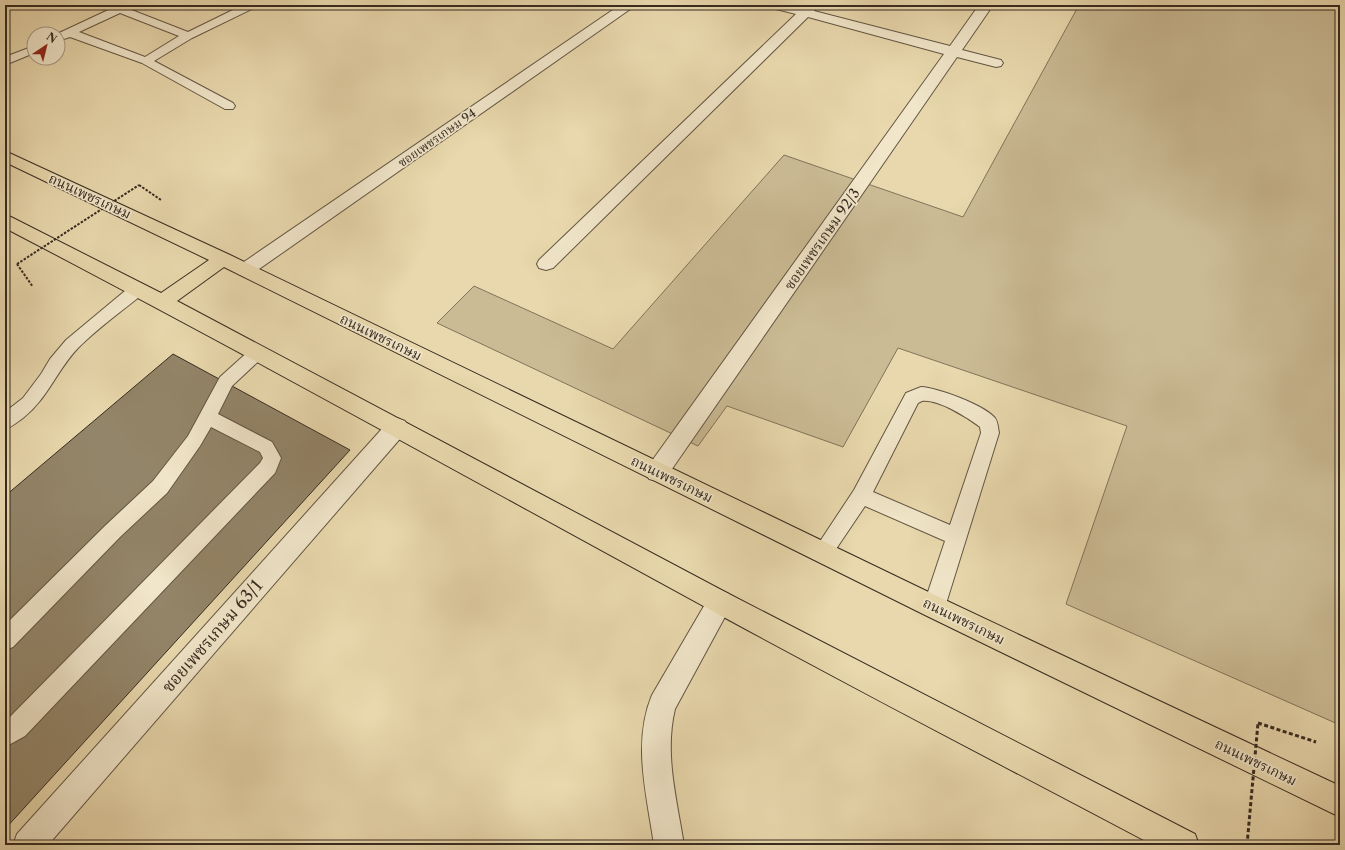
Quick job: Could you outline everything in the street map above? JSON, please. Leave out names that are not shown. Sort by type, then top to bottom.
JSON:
[{"type":"main road","name":"ถนนเพชรเกษม","points":[[5,156],[223,259],[934,607],[1340,802]]},
{"type":"main road","points":[[5,221],[138,289],[397,427],[720,602],[1184,845]]},
{"type":"main road","points":[[162,302],[223,259]]},
{"type":"street","name":"ซอยเพชรเกษม 94","points":[[245,270],[630,5]]},
{"type":"street","points":[[777,5],[809,9],[996,63]]},
{"type":"street","name":"ซอยเพชรเกษม 92/3","points":[[657,472],[955,52],[986,5]]},
{"type":"street","points":[[546,264],[809,9]]},
{"type":"street","name":"ซอยเพชรเกษม 63/1","points":[[28,845],[397,427]]},
{"type":"street","points":[[669,845],[656,758],[657,725],[662,705],[720,602]]},
{"type":"lane","points":[[146,60],[188,36],[252,5]]},
{"type":"lane","points":[[66,35],[124,7],[188,36]]},
{"type":"lane","points":[[225,7],[238,12]]},
{"type":"lane","points":[[71,33],[146,60],[229,106]]},
{"type":"lane","points":[[5,61],[26,52]]},
{"type":"lane","points":[[5,422],[29,403],[48,379],[56,363],[72,344],[138,289]]},
{"type":"lane","points":[[5,640],[160,487],[194,441],[226,382],[257,353]]},
{"type":"lane","points":[[823,552],[861,496],[912,398],[921,394],[934,396],[976,413],[988,422],[990,433],[934,607]]},
{"type":"lane","points":[[5,735],[16,728],[268,468],[272,458],[266,447],[207,417]]},
{"type":"lane","points":[[861,496],[956,537]]},
{"type":"path","points":[[33,287],[17,264],[139,185],[161,200]]},
{"type":"path","points":[[1246,845],[1258,724],[1316,742]]},
{"type":"shaded area","points":[[1079,5],[1340,5],[1340,725],[1066,604],[1127,426],[898,348],[843,447],[727,406],[698,446],[437,323],[474,286],[613,349],[784,155],[963,217]]},
{"type":"building","points":[[173,354],[350,450],[5,829],[5,496]]}]
